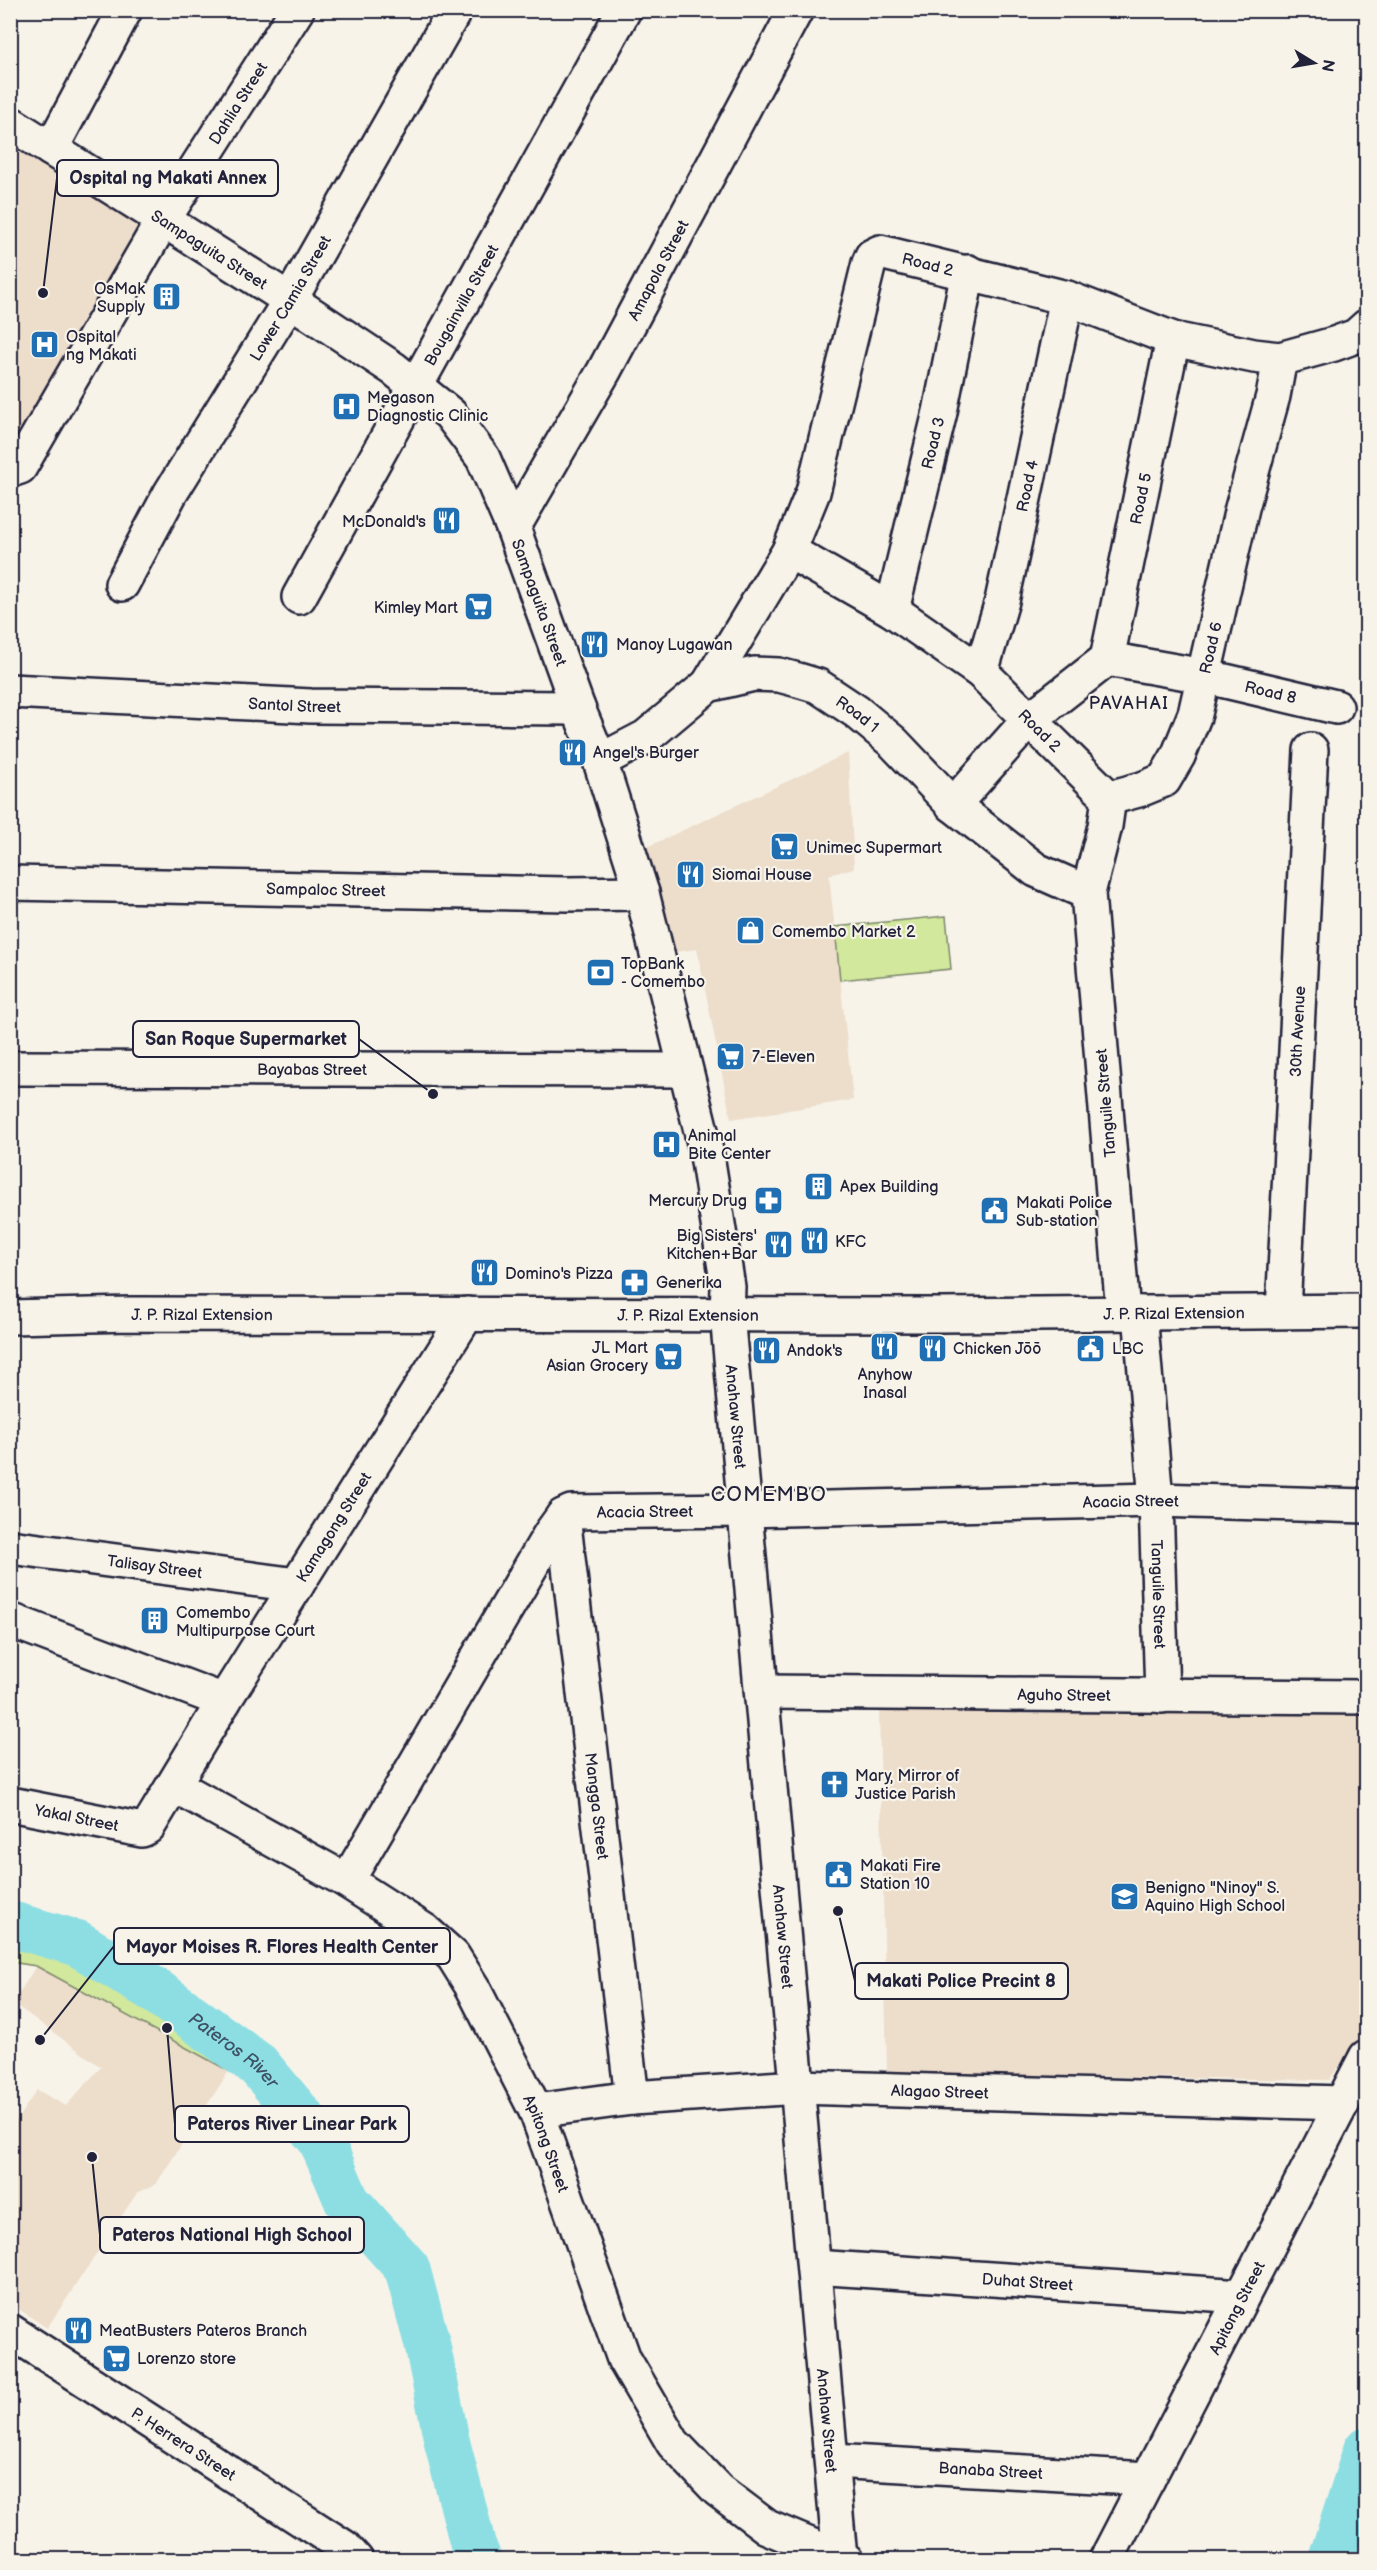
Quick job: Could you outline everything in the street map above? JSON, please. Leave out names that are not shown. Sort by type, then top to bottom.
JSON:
[{"type":"street","points":[[51,149],[126,10]]},
{"type":"street","name":"Dahlia Street","points":[[10,467],[20,467],[163,220],[297,10]]},
{"type":"street","name":"Lower Camia Street","points":[[122,584],[170,495],[290,300],[455,10]]},
{"type":"street","name":"Bougainvilla Street","points":[[299,597],[417,388],[624,10]]},
{"type":"street","name":"Amapola Street","points":[[513,528],[604,371],[796,10]]},
{"type":"street","name":"Sampaguita Street","points":[[10,123],[290,300],[394,369],[450,414],[483,458],[513,528],[578,708],[600,761],[642,894],[707,1155],[728,1287],[727,1314]]},
{"type":"street","name":"Road 2","points":[[708,685],[789,550],[813,492],[870,259],[880,252],[1067,298],[1173,339],[1280,359]]},
{"type":"street","name":"Road 3","points":[[892,610],[940,412],[968,272]]},
{"type":"street","name":"Road 4","points":[[981,672],[1002,601],[1067,298]]},
{"type":"street","points":[[1280,359],[1356,336],[1366,327]]},
{"type":"street","name":"Road 5","points":[[1107,659],[1173,339]]},
{"type":"street","name":"Road 6","points":[[1109,798],[1164,780],[1178,756],[1195,714],[1242,508],[1273,396],[1280,359]]},
{"type":"street","name":"Road 2","points":[[789,550],[892,610],[981,672],[1109,798]]},
{"type":"street","points":[[953,804],[1029,720],[1107,659],[1204,676]]},
{"type":"street","name":"Road 1","points":[[600,761],[646,737],[708,685],[754,674],[779,675],[818,686],[857,712],[893,742],[953,804],[1036,870],[1088,893]]},
{"type":"street","name":"Road 8","points":[[1204,676],[1336,707]]},
{"type":"street","name":"Santol Street","points":[[10,691],[311,706],[578,708]]},
{"type":"street","name":"30th Avenue","points":[[1283,1311],[1311,750]]},
{"type":"street","points":[[1088,893],[1105,826],[1109,798]]},
{"type":"street","name":"Sampaloc Street","points":[[10,883],[642,894]]},
{"type":"street","name":"Tanguile Street","points":[[1088,893],[1132,1313],[1156,1500],[1162,1696]]},
{"type":"street","name":"Bayabas Street","points":[[10,1068],[686,1070]]},
{"type":"street","name":"J. P. Rizal Extension","points":[[10,1317],[130,1314],[1366,1311]]},
{"type":"street","name":"Kamagong Street","points":[[142,1830],[151,1823],[224,1701],[467,1314]]},
{"type":"street","name":"Anahaw Street","points":[[727,1314],[832,2461],[843,2558]]},
{"type":"street","name":"Acacia Street","points":[[563,1516],[577,1511],[746,1510],[1156,1500],[1366,1506]]},
{"type":"street","points":[[347,1881],[545,1542],[563,1516]]},
{"type":"street","name":"Mangga Street","points":[[563,1516],[632,2098]]},
{"type":"street","name":"Talisay Street","points":[[10,1547],[297,1585]]},
{"type":"street","points":[[10,1620],[224,1701]]},
{"type":"street","name":"Aguho Street","points":[[762,1692],[1366,1697]]},
{"type":"street","name":"Apitong Street","points":[[174,1785],[347,1881],[425,1931],[453,1956],[473,1988],[536,2110],[624,2359],[673,2444],[718,2490],[767,2527],[843,2558]]},
{"type":"street","name":"Yakal Street","points":[[10,1804],[142,1830]]},
{"type":"street","name":"Apitong Street","points":[[1106,2559],[1366,2057]]},
{"type":"street","name":"Alagao Street","points":[[536,2110],[632,2098],[798,2087],[1344,2103]]},
{"type":"street","name":"Duhat Street","points":[[814,2267],[1242,2296]]},
{"type":"street","name":"P. Herrera Street","points":[[10,2331],[344,2547],[356,2559]]},
{"type":"street","name":"Banaba Street","points":[[832,2461],[1148,2479]]},
{"type":"shaded area","name":"Ospital ng Makati","points":[[11,142],[150,228],[11,461]]},
{"type":"shaded area","name":"Comembo Market 2","points":[[848,753],[854,868],[829,875],[853,1100],[731,1119],[697,949],[675,952],[645,848]]},
{"type":"shaded area","name":"Benigno \"Ninoy\" S. Aquino High School","points":[[1366,1706],[1362,2033],[1329,2080],[887,2073],[879,1709]]},
{"type":"shaded area","points":[[36,1966],[229,2071],[156,2184],[137,2193],[47,2328],[11,2304],[10,2130],[37,2090],[66,2106],[101,2067],[13,2003]]},
{"type":"green space","points":[[946,916],[951,969],[840,980],[835,927]]},
{"type":"green space","points":[[10,1945],[55,1948],[236,2060],[229,2071],[36,1966],[11,1962]]},
{"type":"waterway","name":"Pateros River","points":[[10,1924],[77,1943],[153,1989],[258,2065],[321,2140],[347,2201],[407,2268],[427,2343],[447,2442],[473,2545],[479,2560]]},
{"type":"waterway","name":"Pateros River","points":[[1331,2560],[1366,2450]]},
{"type":"place","name":"Ospital ng Makati Annex","points":[[43,293]]},
{"type":"place","name":"OsMak Supply","points":[[166,297]]},
{"type":"place","name":"Ospital ng Makati","points":[[45,345]]},
{"type":"place","name":"Megason Diagnostic Clinic","points":[[346,406]]},
{"type":"place","name":"McDonald's","points":[[447,521]]},
{"type":"place","name":"Kimley Mart","points":[[479,607]]},
{"type":"place","name":"Manoy Lugawan","points":[[595,644]]},
{"type":"place","name":"Angel's Burger","points":[[572,752]]},
{"type":"place","name":"Unimec Supermart","points":[[785,847]]},
{"type":"place","name":"Siomai House","points":[[691,874]]},
{"type":"place","name":"Comembo Market 2","points":[[751,931]]},
{"type":"place","name":"TopBank - Comembo","points":[[600,972]]},
{"type":"place","name":"7-Eleven","points":[[731,1056]]},
{"type":"place","name":"San Roque Supermarket","points":[[433,1094]]},
{"type":"place","name":"Animal Bite Center","points":[[667,1144]]},
{"type":"place","name":"Apex Building","points":[[819,1186]]},
{"type":"place","name":"Mercury Drug","points":[[768,1200]]},
{"type":"place","name":"Makati Police Sub-station","points":[[995,1211]]},
{"type":"place","name":"KFC","points":[[814,1241]]},
{"type":"place","name":"Big Sisters' Kitchen+Bar","points":[[778,1244]]},
{"type":"place","name":"Domino's Pizza","points":[[484,1273]]},
{"type":"place","name":"Generika","points":[[635,1282]]},
{"type":"place","name":"Anyhow Inasal","points":[[885,1346]]},
{"type":"place","name":"Chicken Jōō","points":[[932,1348]]},
{"type":"place","name":"LBC","points":[[1091,1348]]},
{"type":"place","name":"Andok's","points":[[766,1350]]},
{"type":"place","name":"JL Mart Asian Grocery","points":[[669,1356]]},
{"type":"place","name":"Comembo Multipurpose Court","points":[[155,1621]]},
{"type":"place","name":"Mary, Mirror of Justice Parish","points":[[834,1784]]},
{"type":"place","name":"Makati Fire Station 10","points":[[839,1874]]},
{"type":"place","name":"Benigno \"Ninoy\" S. Aquino High School","points":[[1124,1896]]},
{"type":"place","name":"Makati Police Precint 8","points":[[838,1911]]},
{"type":"place","name":"Pateros River Linear Park","points":[[167,2028]]},
{"type":"place","name":"Mayor Moises R. Flores Health Center","points":[[40,2040]]},
{"type":"place","name":"Pateros National High School","points":[[92,2157]]},
{"type":"place","name":"MeatBusters Pateros Branch","points":[[78,2330]]},
{"type":"place","name":"Lorenzo store","points":[[116,2358]]},
{"type":"district","name":"PAVAHAI","points":[[1129,703]]},
{"type":"district","name":"COMEMBO","points":[[769,1494]]}]
